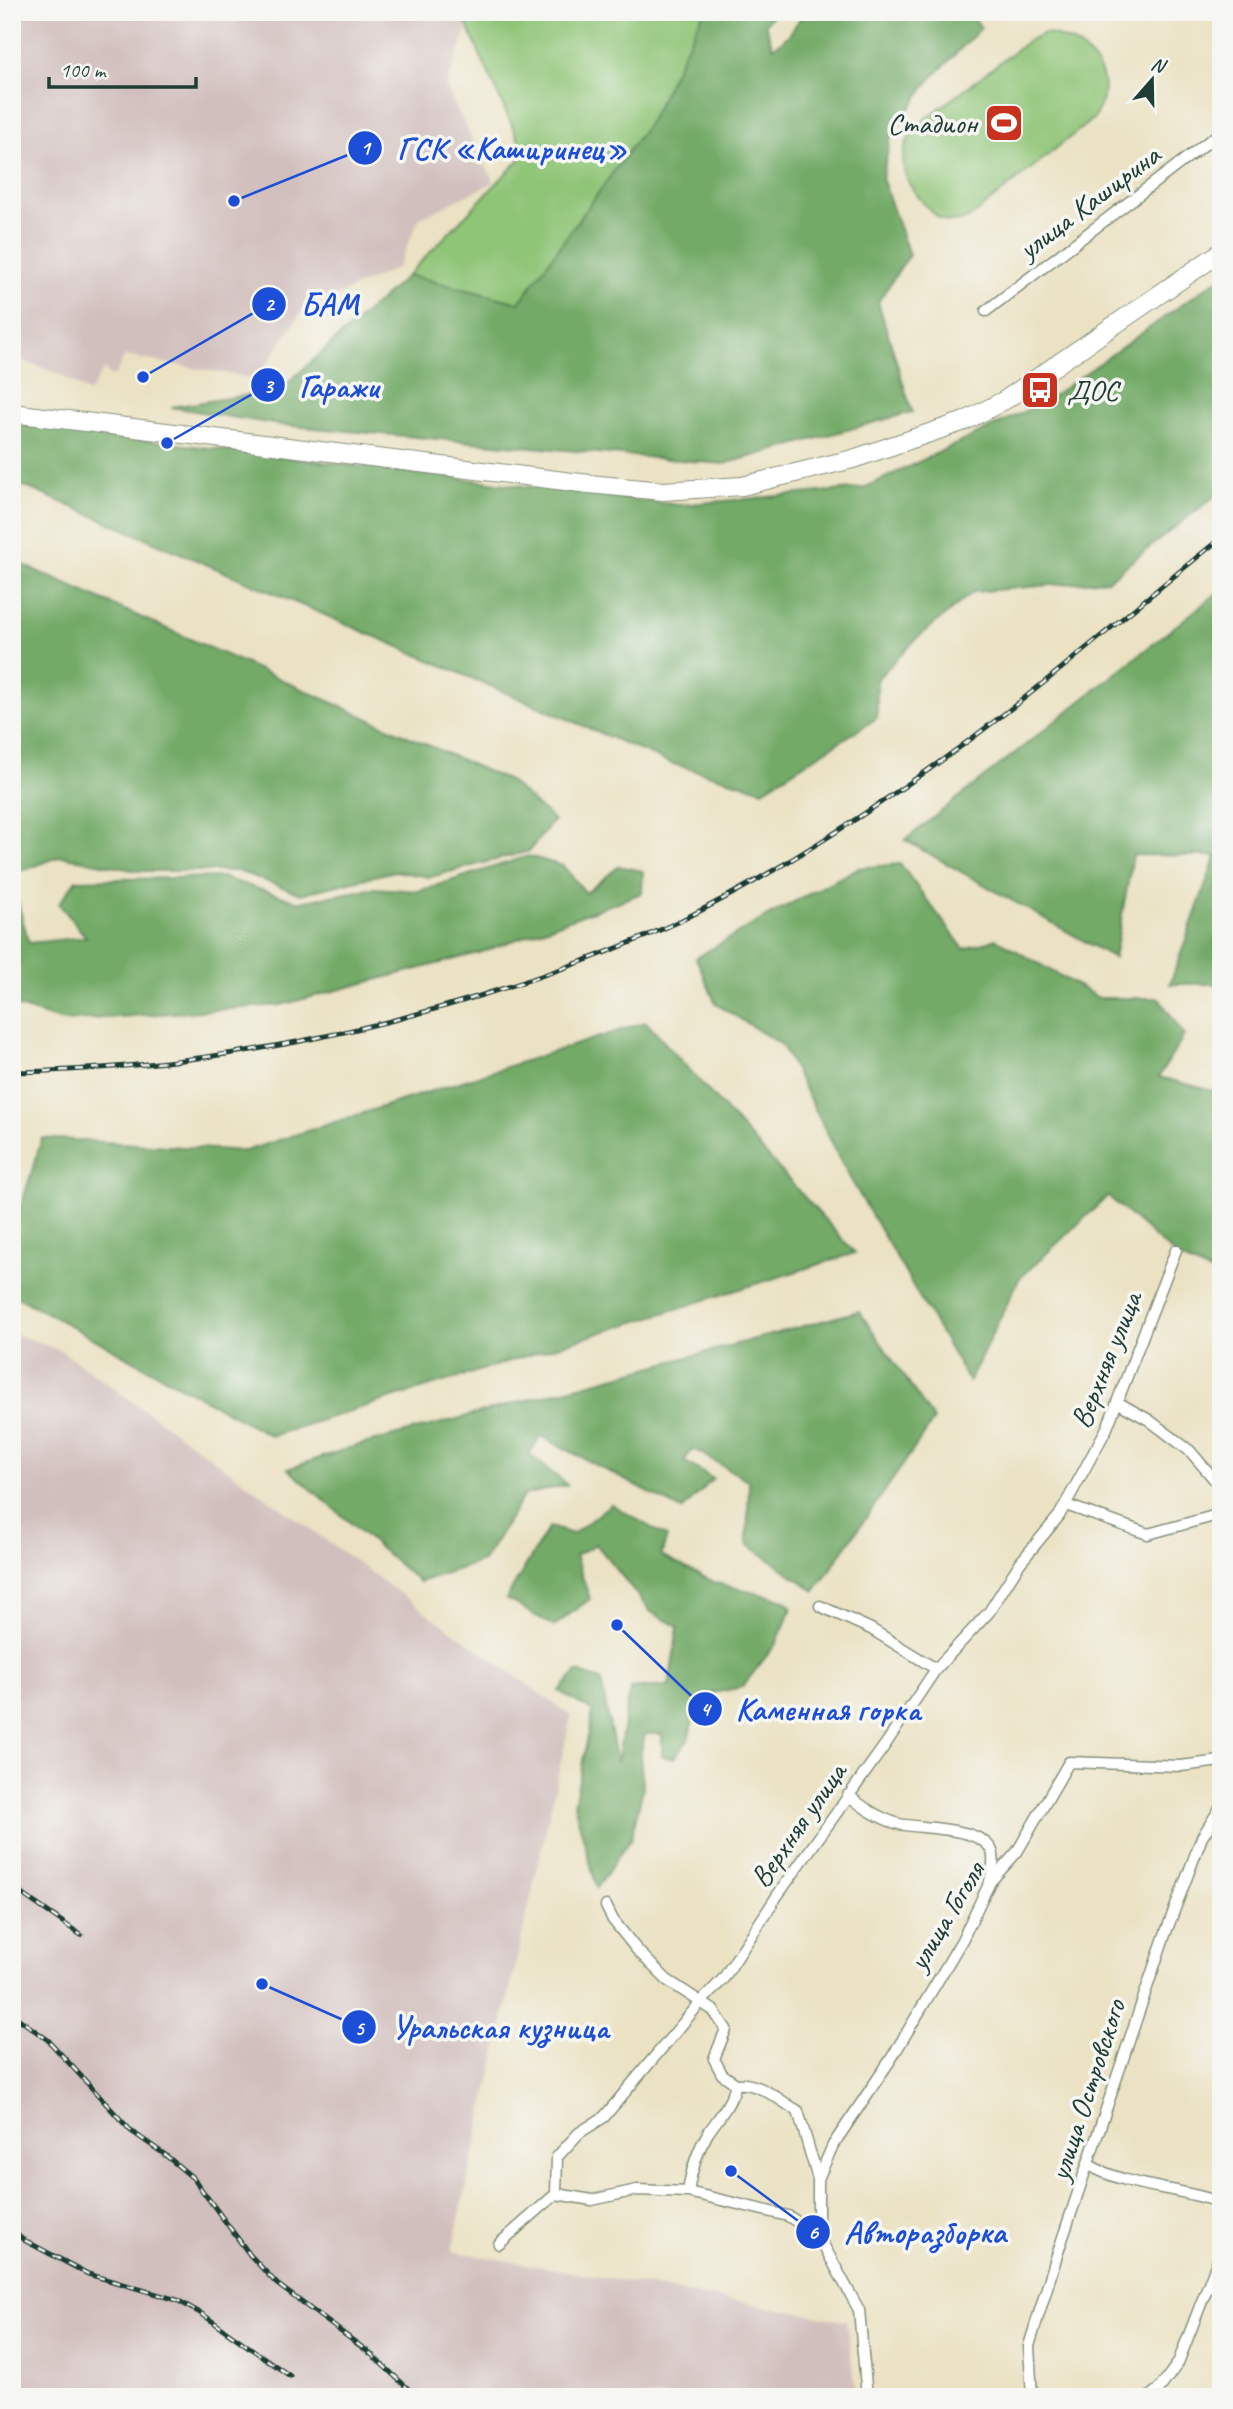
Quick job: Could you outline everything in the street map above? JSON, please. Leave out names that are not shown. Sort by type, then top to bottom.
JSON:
[{"type":"main road","points":[[12,413],[589,484],[663,491],[742,486],[853,459],[965,421],[1005,400],[1221,252]]},
{"type":"street","name":"улица Каширина","points":[[986,311],[1221,132]]},
{"type":"street","name":"Верхняя улица","points":[[556,2194],[557,2157],[579,2133],[604,2117],[723,1979],[777,1896],[936,1669],[989,1612],[1020,1563],[1059,1516],[1107,1428],[1176,1250]]},
{"type":"street","points":[[1118,1402],[1149,1420],[1190,1451],[1221,1487]]},
{"type":"street","points":[[1066,1505],[1148,1534],[1221,1514]]},
{"type":"street","points":[[820,1606],[871,1629],[936,1669]]},
{"type":"street","name":"улица Гоголя","points":[[818,2235],[818,2179],[833,2145],[891,2059],[962,1940],[990,1882],[1017,1852],[1069,1762],[1181,1766],[1221,1760]]},
{"type":"street","points":[[848,1795],[872,1814],[891,1821],[931,1826],[982,1841],[992,1850],[990,1882]]},
{"type":"street","name":"улица Островского","points":[[1032,2397],[1029,2346],[1057,2255],[1168,1927],[1202,1837],[1221,1807]]},
{"type":"street","points":[[606,1906],[612,1920],[667,1980],[713,2010],[726,2029],[715,2059],[722,2074],[736,2084],[746,2083],[760,2088],[798,2111],[818,2179]]},
{"type":"street","points":[[688,2192],[698,2153],[729,2103],[736,2084]]},
{"type":"street","points":[[1088,2165],[1143,2184],[1221,2203]]},
{"type":"street","points":[[499,2244],[556,2194],[592,2200],[637,2190],[688,2192],[788,2216],[818,2235],[859,2310],[867,2397]]},
{"type":"street","points":[[1149,2397],[1160,2388],[1178,2362],[1221,2255]]},
{"type":"shaded area","points":[[12,12],[461,12],[468,26],[446,88],[494,182],[419,219],[397,268],[302,311],[257,379],[125,356],[115,375],[109,375],[104,369],[89,393],[61,375],[12,357]]},
{"type":"shaded area","points":[[12,1333],[62,1351],[571,1716],[452,2251],[846,2321],[857,2397],[12,2397]]},
{"type":"green space","points":[[461,12],[704,12],[650,121],[519,303],[408,275],[525,154]]},
{"type":"green space","points":[[704,12],[775,12],[765,24],[773,47],[787,37],[804,12],[970,12],[981,28],[929,81],[891,136],[882,178],[909,255],[878,302],[912,412],[724,464],[280,425],[171,407],[280,390],[408,275],[519,303],[650,121]]},
{"type":"green space","name":"Стадион","points":[[1045,33],[1079,46],[1101,73],[1104,84],[1102,100],[1094,118],[968,219],[951,222],[941,219],[912,189],[904,171],[904,151],[914,128],[1029,40]]},
{"type":"green space","points":[[1221,277],[1221,491],[1108,580],[973,592],[916,639],[877,679],[877,718],[763,790],[670,763],[12,481],[12,424],[680,505],[864,488],[1046,401]]},
{"type":"green space","points":[[12,560],[509,781],[554,820],[529,851],[430,877],[395,871],[301,894],[238,871],[138,871],[61,856],[25,870],[12,870]]},
{"type":"green space","points":[[1221,590],[1221,984],[1170,984],[1216,856],[1133,855],[1114,958],[905,840]]},
{"type":"green space","points":[[528,856],[563,866],[586,893],[619,866],[643,871],[642,893],[482,952],[281,1005],[63,1021],[12,1005],[12,880],[29,943],[86,937],[59,904],[76,880],[221,877],[300,902],[373,888],[419,891]]},
{"type":"green space","points":[[900,864],[964,949],[996,939],[1099,998],[1159,998],[1184,1035],[1159,1077],[1221,1093],[1221,1277],[1178,1258],[1108,1196],[1019,1279],[969,1382],[851,1180],[782,1045],[716,1004],[696,958],[769,915],[858,868]]},
{"type":"green space","points":[[646,1022],[855,1253],[271,1436],[12,1294],[12,1236],[42,1138],[245,1151]]},
{"type":"green space","points":[[859,1311],[934,1420],[815,1591],[747,1544],[749,1481],[693,1449],[684,1461],[713,1479],[682,1510],[541,1436],[529,1454],[567,1485],[524,1495],[483,1561],[419,1582],[288,1469],[349,1448]]},
{"type":"green space","points":[[611,1504],[667,1537],[661,1556],[716,1583],[785,1600],[792,1608],[776,1644],[742,1687],[699,1696],[688,1740],[674,1758],[662,1757],[662,1734],[645,1734],[640,1755],[643,1788],[631,1838],[597,1888],[574,1804],[593,1712],[559,1691],[577,1672],[601,1680],[617,1763],[630,1689],[669,1686],[678,1627],[651,1612],[596,1544],[575,1556],[590,1599],[554,1626],[506,1599],[549,1527],[573,1534]]},
{"type":"railway","points":[[12,1072],[78,1070],[208,1057],[337,1034],[463,1001],[526,981],[602,954],[678,922],[766,875],[905,786],[1026,697],[1221,538]]},
{"type":"railway","points":[[12,1887],[81,1935]]},
{"type":"railway","points":[[12,2014],[48,2040],[131,2131],[193,2178],[250,2255],[277,2284],[371,2354],[417,2397]]},
{"type":"railway","points":[[12,2231],[88,2274],[177,2300],[202,2314],[290,2376]]},
{"type":"place","name":"Стадион","points":[[1004,123]]},
{"type":"place","name":"ГСК «Каширинец»","points":[[234,201]]},
{"type":"place","name":"БАМ","points":[[143,377]]},
{"type":"place","name":"ДОС","points":[[1040,390]]},
{"type":"place","name":"Гаражи","points":[[167,443]]},
{"type":"place","name":"Каменная горка","points":[[617,1625]]},
{"type":"place","name":"Уральская кузница","points":[[262,1984]]},
{"type":"place","name":"Авторазборка","points":[[731,2171]]}]
